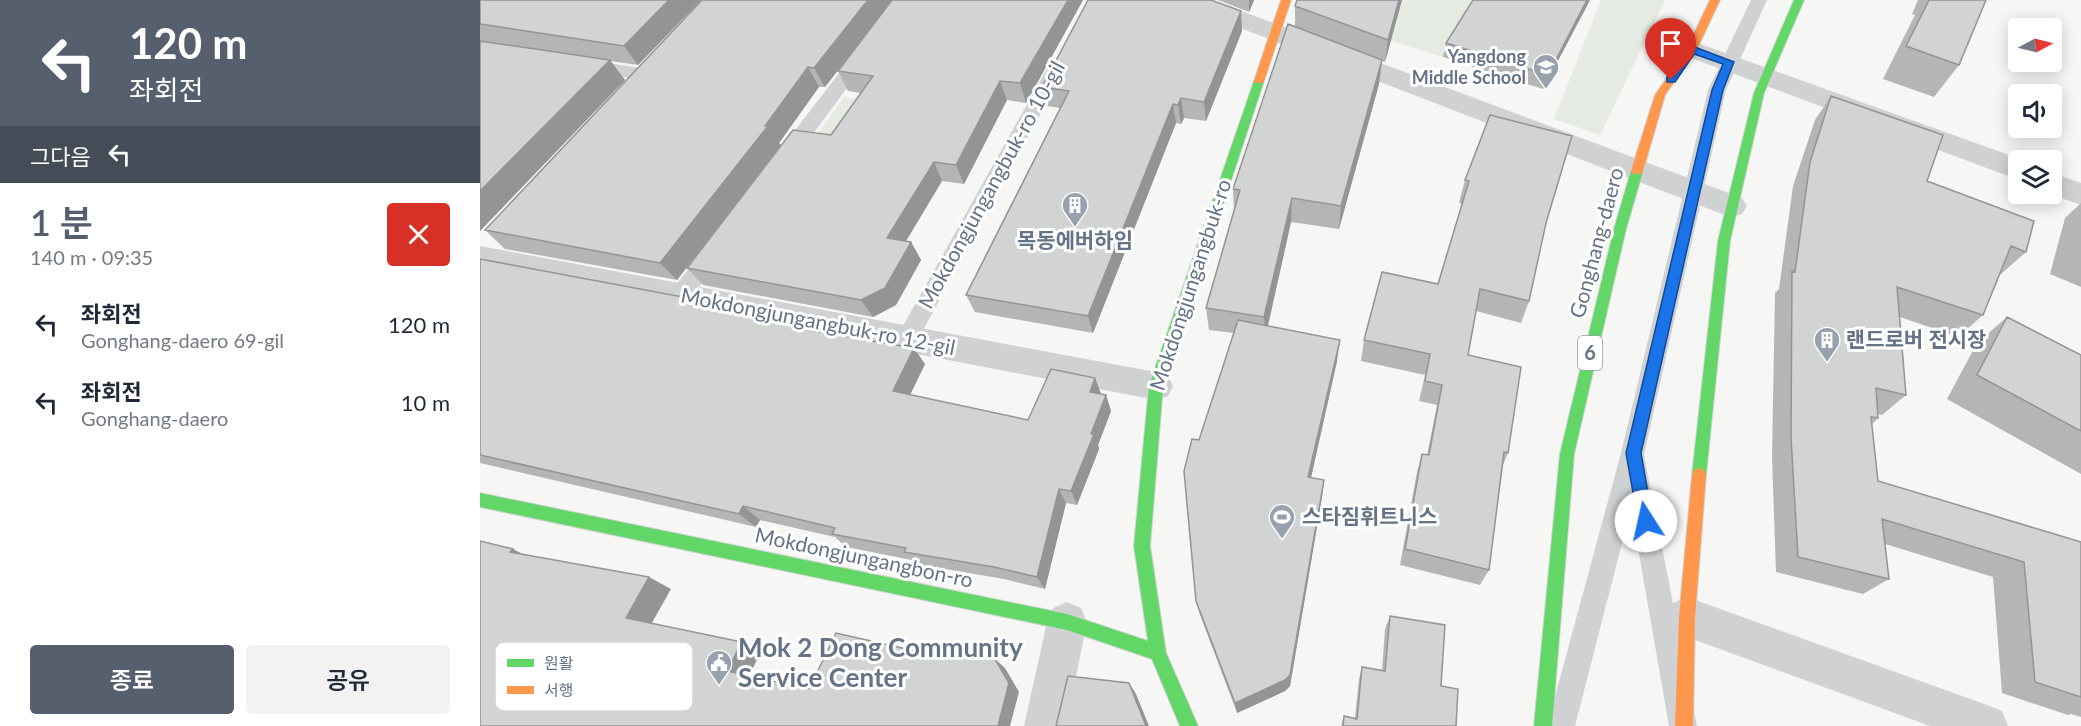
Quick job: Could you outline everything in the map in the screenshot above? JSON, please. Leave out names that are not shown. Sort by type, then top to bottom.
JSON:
[{"type":"main road","name":"Mokdongjungangbuk-ro","points":[[1158,653],[1142,546],[1156,386],[1286,0]]},
{"type":"main road","name":"Gonghang-daero","points":[[1543,726],[1567,454],[1620,229],[1660,95],[1692,49],[1715,0]]},
{"type":"main road","points":[[1684,726],[1687,617],[1704,423],[1723,253],[1759,93],[1799,0]]},
{"type":"main road","name":"Mokdongjungangbon-ro","points":[[480,500],[1067,622],[1158,653]]},
{"type":"main road","points":[[1158,653],[1189,726]]},
{"type":"street","points":[[1190,0],[1732,206]]},
{"type":"street","points":[[1692,49],[2008,166]]},
{"type":"street","points":[[623,100],[654,67]]},
{"type":"street","points":[[2062,187],[2081,194]]},
{"type":"street","name":"Mokdongjungangbuk-ro 12-gil","points":[[485,249],[680,296],[1156,386]]},
{"type":"street","points":[[1687,617],[1987,726]]},
{"type":"street","points":[[1045,726],[1067,622]]},
{"type":"lane","points":[[1561,726],[1633,453],[1717,90],[1759,0]]},
{"type":"lane","points":[[774,172],[868,48]]},
{"type":"lane","name":"Mokdongjungangbuk-ro 10-gil","points":[[907,339],[1065,51]]},
{"type":"lane","points":[[569,63],[654,67]]},
{"type":"lane","points":[[680,296],[724,239]]},
{"type":"lane","points":[[1633,453],[1684,726]]},
{"type":"shaded area","points":[[1402,0],[1479,0],[1443,57],[1391,41]]},
{"type":"shaded area","points":[[1601,0],[1665,0],[1600,135],[1554,119]]},
{"type":"shaded area","points":[[844,97],[877,102],[849,144],[815,137]]},
{"type":"building","points":[[480,0],[669,0],[624,46],[480,24]]},
{"type":"building","points":[[702,0],[868,0],[814,68],[808,67],[765,126],[768,126],[660,263],[485,230]]},
{"type":"building","points":[[892,0],[1068,0],[1020,83],[1000,81],[956,165],[934,162],[887,238],[911,242],[885,288],[861,300],[687,268],[793,130],[831,135],[873,76],[838,71]]},
{"type":"building","points":[[1088,0],[1211,0],[1241,11],[1204,102],[1181,98],[1178,105],[1173,104],[1088,316],[966,295],[1069,91],[1042,87]]},
{"type":"building","points":[[1297,0],[1399,0],[1388,40],[1295,6]]},
{"type":"building","points":[[1473,0],[1587,0],[1548,75],[1446,43]]},
{"type":"building","points":[[1929,0],[1986,0],[1959,65],[1906,46]]},
{"type":"building","points":[[1288,24],[1382,60],[1341,206],[1292,198],[1264,317],[1206,308],[1240,190],[1233,189]]},
{"type":"building","points":[[480,41],[610,60],[480,191]]},
{"type":"building","points":[[1831,96],[1943,135],[1927,181],[2034,221],[2026,252],[2011,246],[1983,315],[1897,287],[1906,395],[1876,388],[1878,418],[1871,417],[1878,481],[2081,542],[2081,697],[2035,682],[2024,562],[1882,519],[1889,579],[1798,557],[1791,438],[1792,271],[1795,272],[1810,162]]},
{"type":"building","points":[[1490,115],[1572,136],[1546,223],[1529,301],[1480,289],[1468,355],[1521,367],[1508,453],[1504,452],[1489,570],[1405,549],[1422,454],[1429,455],[1442,385],[1425,381],[1430,354],[1364,340],[1382,272],[1438,284],[1469,181],[1465,180]]},
{"type":"building","points":[[480,259],[816,322],[802,329],[914,348],[893,391],[1028,420],[1051,369],[1095,378],[1090,392],[1106,395],[1091,434],[1094,434],[1071,491],[1059,489],[1037,577],[994,567],[904,552],[906,548],[832,534],[835,528],[743,506],[739,514],[480,455]]},
{"type":"building","points":[[2007,317],[2081,355],[2081,431],[1977,375]]},
{"type":"building","points":[[1238,320],[1340,340],[1308,477],[1324,480],[1290,675],[1285,680],[1235,703],[1196,601],[1184,471],[1192,439],[1199,440]]},
{"type":"building","points":[[480,541],[513,549],[510,552],[649,577],[626,618],[742,642],[727,671],[809,689],[836,633],[929,654],[930,651],[995,659],[1009,683],[998,726],[480,726]]},
{"type":"building","points":[[1390,616],[1445,625],[1441,686],[1458,689],[1456,726],[1343,726],[1344,716],[1357,719],[1362,667],[1385,671]]},
{"type":"building","points":[[1068,676],[1129,683],[1146,726],[1056,726]]},
{"type":"traffic: fast","points":[[1699,475],[1724,241],[1759,93],[1799,0]]},
{"type":"traffic: fast","points":[[1189,726],[1158,653],[1142,546],[1156,386],[1259,81]]},
{"type":"traffic: fast","points":[[1543,726],[1567,454],[1620,229],[1637,171]]},
{"type":"traffic: fast","points":[[480,500],[1067,622],[1158,653]]},
{"type":"traffic: slow","points":[[1259,81],[1286,0]]},
{"type":"traffic: slow","points":[[1637,171],[1660,95],[1692,49],[1715,0]]},
{"type":"traffic: slow","points":[[1684,726],[1687,617],[1699,475]]},
{"type":"place","name":"Yangdong Middle School","points":[[1546,90]]},
{"type":"place","name":"목동에버하임","points":[[1075,228]]},
{"type":"place","name":"랜드로버 전시장","points":[[1827,363]]},
{"type":"place","name":"스타짐휘트니스","points":[[1282,540]]},
{"type":"place","name":"Mok 2 Dong Community Service Center","points":[[719,686]]},
{"type":"route","points":[[1646,521],[1633,453],[1717,90],[1729,62],[1692,49],[1671,80]]}]
